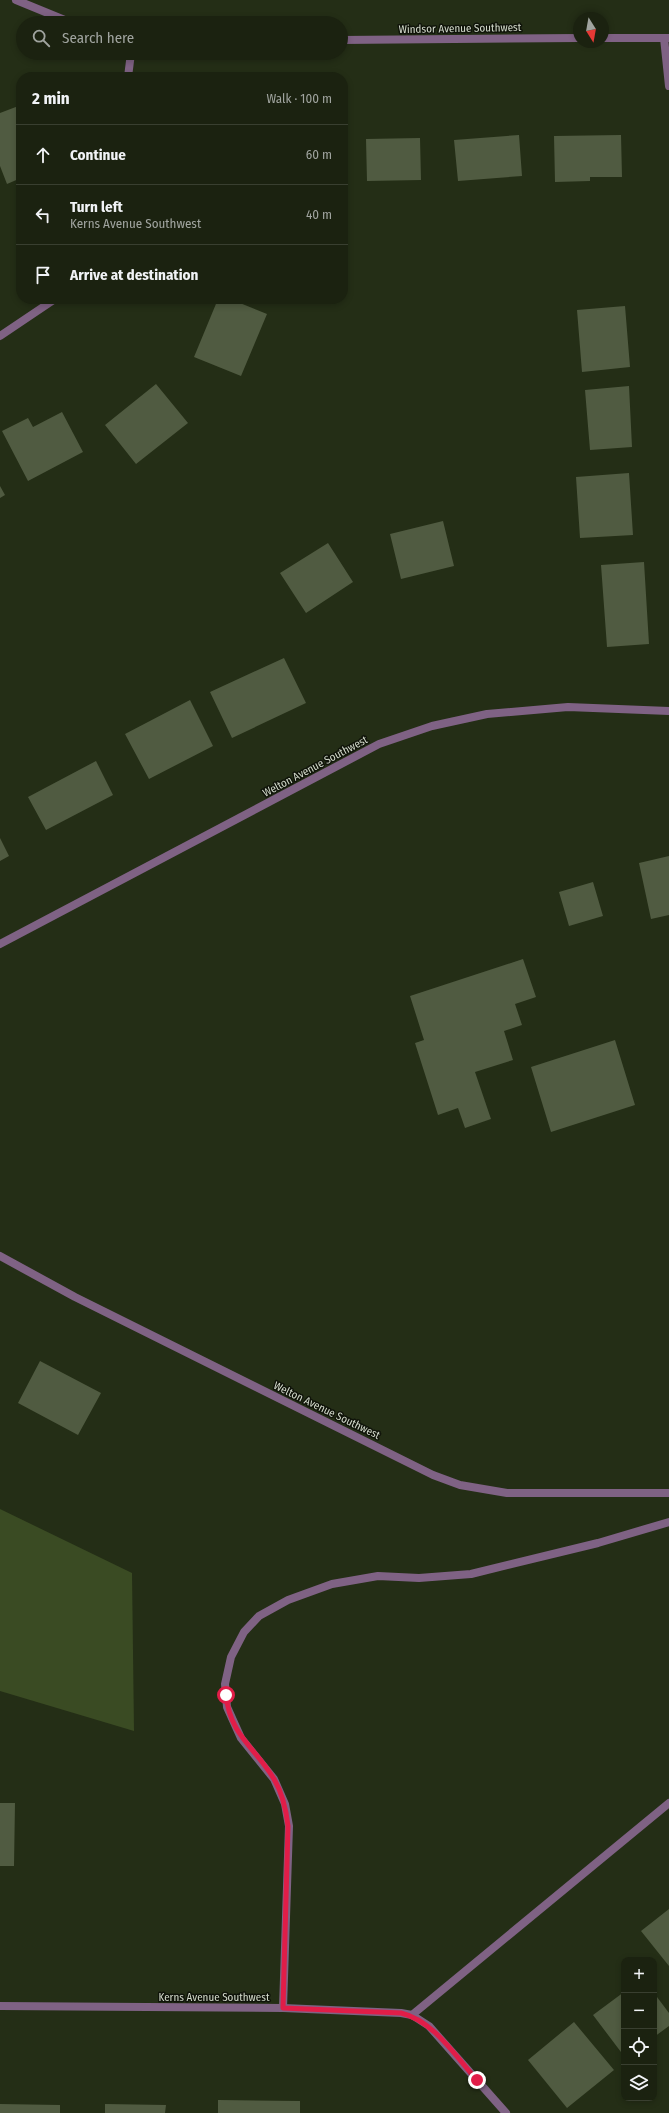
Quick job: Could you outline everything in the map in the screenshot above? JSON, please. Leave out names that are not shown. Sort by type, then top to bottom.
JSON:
[{"type":"street","points":[[16,0],[55,16]]},
{"type":"street","name":"Windsor Avenue Southwest","points":[[348,40],[573,38]]},
{"type":"street","points":[[609,38],[667,38],[669,86]]},
{"type":"street","points":[[129,72],[131,60]]},
{"type":"street","points":[[0,336],[48,304]]},
{"type":"street","name":"Welton Avenue Southwest","points":[[0,944],[379,744],[412,732],[487,714],[568,707],[669,711]]},
{"type":"street","name":"Welton Avenue Southwest","points":[[0,1256],[75,1297],[433,1475],[460,1485],[507,1493],[669,1493]]},
{"type":"street","points":[[283,2008],[288,1826],[285,1804],[274,1779],[241,1738],[228,1706],[226,1684],[231,1657],[244,1632],[259,1616],[288,1600],[332,1584],[378,1576],[419,1578],[471,1574],[598,1543],[669,1522]]},
{"type":"street","points":[[412,2015],[669,1803]]},
{"type":"street","name":"Kerns Avenue Southwest","points":[[0,2006],[283,2008],[401,2013],[412,2015],[429,2026],[506,2113]]},
{"type":"green space","points":[[0,1509],[132,1573],[134,1731],[0,1691]]},
{"type":"building","points":[[16,107],[16,180],[7,184],[0,166],[0,113]]},
{"type":"building","points":[[519,135],[522,176],[458,181],[454,140]]},
{"type":"building","points":[[621,135],[622,177],[590,177],[590,181],[555,182],[554,136]]},
{"type":"building","points":[[420,138],[421,180],[367,181],[366,139]]},
{"type":"building","points":[[216,304],[242,304],[267,314],[241,376],[194,357]]},
{"type":"building","points":[[625,306],[630,367],[582,372],[577,310]]},
{"type":"building","points":[[156,384],[188,423],[136,464],[105,425]]},
{"type":"building","points":[[629,386],[632,447],[590,450],[585,390]]},
{"type":"building","points":[[62,412],[83,452],[28,481],[2,431],[28,418],[33,427]]},
{"type":"building","points":[[629,473],[633,535],[580,538],[576,477]]},
{"type":"building","points":[[0,486],[5,495],[0,498]]},
{"type":"building","points":[[443,521],[454,566],[401,579],[390,534]]},
{"type":"building","points":[[328,543],[353,582],[306,613],[280,573]]},
{"type":"building","points":[[644,562],[649,644],[607,647],[601,565]]},
{"type":"building","points":[[284,658],[306,703],[232,738],[210,692]]},
{"type":"building","points":[[190,700],[213,746],[149,779],[125,734]]},
{"type":"building","points":[[96,761],[113,795],[46,830],[28,797]]},
{"type":"building","points":[[0,838],[9,856],[0,861]]},
{"type":"building","points":[[669,856],[669,915],[651,919],[639,863]]},
{"type":"building","points":[[593,882],[603,916],[569,926],[559,892]]},
{"type":"building","points":[[523,959],[536,997],[515,1004],[522,1025],[504,1031],[513,1060],[475,1072],[491,1119],[465,1128],[458,1108],[438,1115],[415,1043],[424,1040],[410,996]]},
{"type":"building","points":[[615,1040],[635,1105],[551,1132],[531,1067]]},
{"type":"building","points":[[40,1361],[101,1393],[78,1435],[18,1403]]},
{"type":"building","points":[[0,1803],[15,1803],[14,1866],[0,1866]]},
{"type":"building","points":[[669,1909],[669,1966],[641,1931]]},
{"type":"building","points":[[621,1994],[621,2052],[593,2015]]},
{"type":"building","points":[[657,1997],[669,2013],[669,2026],[657,2035]]},
{"type":"building","points":[[574,2022],[614,2070],[567,2108],[528,2060]]},
{"type":"building","points":[[218,2100],[300,2101],[300,2113],[218,2113]]},
{"type":"building","points":[[0,2104],[60,2105],[60,2113],[0,2113]]},
{"type":"building","points":[[105,2104],[166,2105],[165,2113],[105,2113]]},
{"type":"route","points":[[226,1695],[228,1706],[241,1738],[274,1779],[285,1804],[288,1826],[283,2008],[401,2013],[412,2015],[429,2026],[477,2080]]}]
